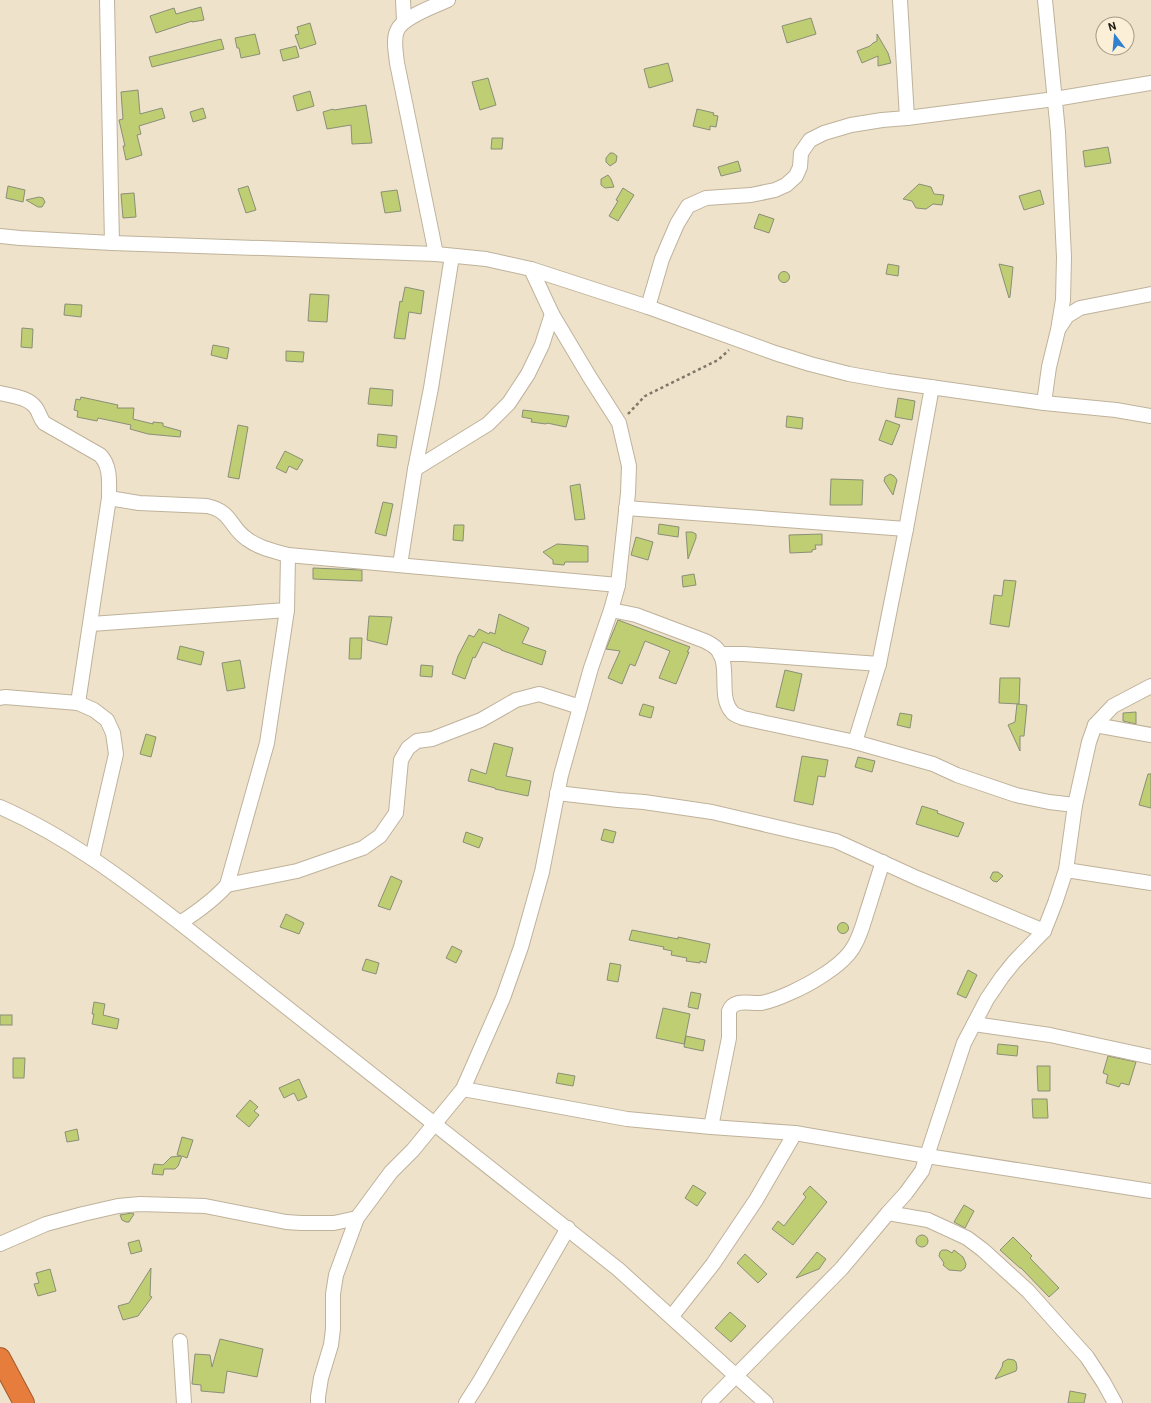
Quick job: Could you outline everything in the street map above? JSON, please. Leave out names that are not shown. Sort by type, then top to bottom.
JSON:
[{"type":"highway","points":[[0,1358],[24,1403]]},
{"type":"street","points":[[108,0],[112,243]]},
{"type":"street","points":[[403,0],[404,21]]},
{"type":"street","points":[[436,254],[397,63],[396,41],[397,30],[404,21],[448,0]]},
{"type":"street","points":[[900,0],[907,118]]},
{"type":"street","points":[[1044,403],[1049,367],[1058,330],[1063,300],[1064,257],[1055,99],[1045,0]]},
{"type":"street","points":[[648,307],[662,259],[677,224],[688,206],[706,198],[751,195],[775,190],[786,185],[796,176],[800,167],[801,153],[810,140],[824,133],[851,125],[882,120],[1055,99],[1151,83]]},
{"type":"street","points":[[0,236],[112,243],[436,254],[486,258],[531,269],[648,307],[810,364],[849,374],[1044,403],[1116,410],[1151,416]]},
{"type":"street","points":[[400,565],[452,256]]},
{"type":"street","points":[[318,1403],[321,1378],[331,1345],[333,1329],[333,1294],[336,1275],[357,1218],[391,1172],[413,1150],[464,1089],[503,998],[521,947],[542,872],[557,793],[580,707],[618,585],[629,466],[619,423],[552,314],[531,269]]},
{"type":"street","points":[[1058,330],[1067,316],[1080,308],[1151,294]]},
{"type":"street","points":[[415,469],[488,424],[509,403],[528,374],[542,345],[552,314]]},
{"type":"street","points":[[855,742],[879,664],[932,387]]},
{"type":"street","points":[[0,393],[31,402],[37,409],[40,418],[44,423],[100,455],[106,461],[108,469],[109,498],[78,703]]},
{"type":"street","points":[[109,498],[140,503],[207,506],[217,508],[225,514],[245,538],[257,546],[288,555],[618,585]]},
{"type":"street","points":[[626,508],[906,529]]},
{"type":"street","points":[[180,923],[195,914],[217,897],[227,884],[267,743],[287,610],[288,555]]},
{"type":"street","points":[[91,624],[287,610]]},
{"type":"street","points":[[611,610],[636,615],[705,641],[716,648],[720,654],[724,673],[724,692],[732,713],[748,719],[855,742],[933,764],[957,775],[1016,795],[1049,802],[1074,805]]},
{"type":"street","points":[[720,654],[744,654],[879,664]]},
{"type":"street","points":[[709,1403],[842,1268],[906,1193],[922,1171],[964,1043],[987,998],[1002,977],[1014,962],[1044,931],[1055,903],[1066,870],[1074,805],[1089,742],[1095,725],[1113,706],[1151,686]]},
{"type":"street","points":[[227,884],[297,871],[363,848],[380,836],[396,813],[401,760],[408,748],[417,741],[432,739],[474,723],[516,700],[539,694],[580,707]]},
{"type":"street","points":[[0,698],[5,697],[78,703],[94,710],[107,720],[113,733],[116,754],[92,858]]},
{"type":"street","points":[[1095,725],[1151,735]]},
{"type":"street","points":[[557,793],[644,802],[712,812],[836,841],[1044,931]]},
{"type":"street","points":[[0,806],[22,816],[92,858],[124,880],[180,923],[568,1228],[672,1316],[766,1403]]},
{"type":"street","points":[[711,1127],[729,1038],[730,1008],[737,1003],[758,1003],[773,1000],[820,977],[840,963],[854,947],[883,862]]},
{"type":"street","points":[[1066,870],[1151,883]]},
{"type":"street","points":[[974,1024],[1050,1035],[1151,1057]]},
{"type":"street","points":[[464,1089],[627,1119],[795,1133],[927,1156],[1151,1190]]},
{"type":"street","points":[[672,1316],[713,1264],[756,1200],[795,1133]]},
{"type":"street","points":[[0,1244],[46,1224],[118,1206],[140,1204],[205,1206],[286,1222],[301,1223],[334,1223],[357,1218]]},
{"type":"street","points":[[888,1213],[928,1220],[966,1238],[983,1250],[1028,1291],[1087,1356],[1115,1403]]},
{"type":"street","points":[[466,1403],[480,1382],[568,1228]]},
{"type":"street","points":[[180,1341],[184,1403]]},
{"type":"path","points":[[619,423],[645,396],[718,360],[734,345],[736,339]]},
{"type":"building","points":[[201,7],[204,20],[192,21],[156,33],[150,16],[174,8],[176,14]]},
{"type":"building","points":[[811,18],[816,34],[787,43],[782,26]]},
{"type":"building","points":[[310,23],[316,44],[300,49],[295,35],[299,34],[297,27]]},
{"type":"building","points":[[255,34],[260,54],[241,58],[235,38]]},
{"type":"building","points":[[877,34],[888,53],[891,63],[878,66],[878,56],[862,63],[857,51],[870,46],[877,41]]},
{"type":"building","points":[[221,39],[224,49],[152,67],[149,57]]},
{"type":"building","points":[[296,46],[299,57],[283,61],[280,50]]},
{"type":"building","points":[[668,63],[673,81],[649,88],[644,69]]},
{"type":"building","points":[[488,78],[496,105],[480,110],[472,82]]},
{"type":"building","points":[[138,90],[140,114],[162,108],[165,118],[139,126],[141,134],[137,135],[142,155],[126,160],[123,146],[125,146],[119,120],[123,119],[121,92]]},
{"type":"building","points":[[310,91],[314,106],[297,111],[293,96]]},
{"type":"building","points":[[366,105],[372,143],[352,144],[351,125],[327,129],[323,112],[333,109]]},
{"type":"building","points":[[203,108],[206,118],[193,122],[190,112]]},
{"type":"building","points":[[697,109],[714,113],[713,115],[718,116],[716,127],[710,126],[710,130],[693,126]]},
{"type":"building","points":[[492,138],[503,138],[502,149],[491,149]]},
{"type":"building","points":[[1108,147],[1111,163],[1085,167],[1083,151]]},
{"type":"building","points":[[610,153],[617,156],[616,162],[610,166],[606,162],[606,158]]},
{"type":"building","points":[[738,161],[741,171],[721,176],[718,167]]},
{"type":"building","points":[[608,175],[614,187],[605,188],[601,185],[601,179]]},
{"type":"building","points":[[919,184],[931,187],[934,194],[944,195],[942,205],[933,204],[926,209],[916,208],[912,201],[903,199]]},
{"type":"building","points":[[8,186],[25,190],[23,202],[6,198]]},
{"type":"building","points":[[248,186],[256,210],[246,213],[238,189]]},
{"type":"building","points":[[623,188],[634,195],[618,221],[609,216],[618,201],[616,200]]},
{"type":"building","points":[[397,190],[401,211],[385,213],[381,192]]},
{"type":"building","points":[[1040,190],[1044,204],[1024,210],[1019,196]]},
{"type":"building","points":[[134,193],[136,217],[123,218],[121,194]]},
{"type":"building","points":[[39,197],[43,198],[45,202],[42,207],[38,207],[26,200]]},
{"type":"building","points":[[759,214],[774,219],[769,233],[754,228]]},
{"type":"building","points":[[888,264],[899,266],[898,276],[886,274]]},
{"type":"building","points":[[999,264],[1013,267],[1009,298]]},
{"type":"building","points":[[782,272],[786,272],[788,273],[788,281],[782,282],[779,279],[779,275]]},
{"type":"building","points":[[405,287],[424,291],[421,314],[409,312],[405,339],[394,338],[400,301],[402,302]]},
{"type":"building","points":[[310,294],[329,295],[327,322],[308,321]]},
{"type":"building","points":[[65,304],[82,305],[81,317],[64,315]]},
{"type":"building","points":[[22,328],[33,329],[32,348],[21,347]]},
{"type":"building","points":[[213,345],[229,348],[227,359],[211,355]]},
{"type":"building","points":[[286,351],[304,352],[303,362],[286,361]]},
{"type":"building","points":[[370,388],[393,390],[392,406],[368,404]]},
{"type":"building","points":[[81,397],[118,405],[117,408],[134,408],[133,419],[153,424],[153,422],[163,423],[163,426],[181,431],[180,437],[148,434],[130,429],[131,425],[98,418],[97,421],[77,417],[78,411],[74,410],[76,399],[80,400]]},
{"type":"building","points":[[898,398],[915,401],[912,420],[895,417]]},
{"type":"building","points":[[523,410],[569,416],[566,427],[547,423],[531,422],[532,419],[522,417]]},
{"type":"building","points":[[787,416],[803,418],[802,429],[786,427]]},
{"type":"building","points":[[886,420],[900,425],[892,445],[879,440]]},
{"type":"building","points":[[238,425],[248,427],[239,479],[228,477]]},
{"type":"building","points":[[378,434],[397,436],[396,448],[377,446]]},
{"type":"building","points":[[285,451],[303,460],[297,470],[289,466],[286,473],[276,468]]},
{"type":"building","points":[[890,474],[897,480],[893,495],[884,481],[885,477]]},
{"type":"building","points":[[831,479],[863,480],[862,505],[830,505]]},
{"type":"building","points":[[580,484],[585,519],[575,520],[570,486]]},
{"type":"building","points":[[383,502],[393,504],[386,536],[375,533]]},
{"type":"building","points":[[659,524],[679,527],[678,537],[658,534]]},
{"type":"building","points":[[454,525],[464,525],[463,541],[453,540]]},
{"type":"building","points":[[686,532],[696,534],[696,538],[688,559]]},
{"type":"building","points":[[822,534],[822,545],[815,545],[816,549],[812,550],[812,552],[790,553],[789,535]]},
{"type":"building","points":[[636,537],[653,542],[648,560],[631,555]]},
{"type":"building","points":[[557,544],[588,546],[588,562],[565,562],[564,565],[553,564],[553,560],[543,552]]},
{"type":"building","points":[[313,568],[362,570],[362,581],[313,579]]},
{"type":"building","points":[[694,574],[696,585],[683,587],[682,576]]},
{"type":"building","points":[[1004,580],[1016,581],[1009,627],[990,624],[994,595],[1002,596]]},
{"type":"building","points":[[499,614],[529,628],[522,643],[546,651],[542,665],[483,642],[475,658],[473,657],[465,679],[452,674],[458,656],[469,635],[474,637],[479,629],[489,634],[490,632],[495,634]]},
{"type":"building","points":[[369,616],[392,617],[387,645],[367,640]]},
{"type":"building","points":[[618,620],[690,647],[676,684],[659,678],[670,651],[645,641],[635,666],[630,664],[622,684],[608,678],[620,651],[606,649]]},
{"type":"building","points":[[350,638],[362,638],[361,659],[349,659]]},
{"type":"building","points":[[180,646],[204,652],[201,665],[177,659]]},
{"type":"building","points":[[240,660],[245,688],[227,691],[222,663]]},
{"type":"building","points":[[421,665],[433,666],[432,677],[420,676]]},
{"type":"building","points":[[785,670],[802,674],[794,711],[776,707]]},
{"type":"building","points":[[1000,678],[1020,678],[1019,704],[999,703]]},
{"type":"building","points":[[643,704],[654,707],[651,718],[639,715]]},
{"type":"building","points":[[1017,704],[1027,705],[1024,736],[1020,736],[1020,751],[1008,725],[1015,722]]},
{"type":"building","points":[[1136,712],[1136,724],[1123,721],[1123,713]]},
{"type":"building","points":[[900,713],[912,715],[910,728],[897,725]]},
{"type":"building","points":[[146,734],[156,737],[151,757],[140,754]]},
{"type":"building","points":[[494,743],[513,748],[506,776],[531,781],[528,796],[495,789],[468,781],[471,769],[486,774]]},
{"type":"building","points":[[802,756],[828,760],[825,777],[818,776],[813,805],[794,801]]},
{"type":"building","points":[[858,757],[875,761],[872,772],[855,767]]},
{"type":"building","points":[[1148,774],[1151,774],[1151,808],[1139,805]]},
{"type":"building","points":[[922,806],[938,811],[937,813],[964,823],[958,837],[916,824]]},
{"type":"building","points":[[604,829],[616,832],[613,843],[601,840]]},
{"type":"building","points":[[466,832],[483,838],[479,848],[463,842]]},
{"type":"building","points":[[993,872],[998,872],[1003,876],[997,882],[990,878]]},
{"type":"building","points":[[391,876],[402,881],[390,910],[378,906]]},
{"type":"building","points":[[286,914],[304,923],[299,934],[280,927]]},
{"type":"building","points":[[841,923],[845,923],[847,924],[847,932],[841,933],[838,930],[838,926]]},
{"type":"building","points":[[632,930],[678,939],[678,937],[710,944],[706,963],[700,961],[700,963],[686,961],[687,958],[671,955],[672,951],[663,949],[664,947],[629,940]]},
{"type":"building","points":[[452,946],[462,951],[456,963],[446,958]]},
{"type":"building","points":[[366,959],[379,963],[376,974],[362,970]]},
{"type":"building","points":[[610,963],[621,965],[618,982],[607,980]]},
{"type":"building","points":[[968,970],[977,975],[966,998],[957,994]]},
{"type":"building","points":[[691,992],[701,994],[698,1009],[688,1007]]},
{"type":"building","points":[[94,1002],[105,1004],[103,1015],[119,1019],[117,1029],[92,1024]]},
{"type":"building","points":[[663,1008],[690,1014],[684,1044],[656,1038]]},
{"type":"building","points":[[0,1015],[12,1015],[12,1025],[0,1025]]},
{"type":"building","points":[[686,1036],[705,1040],[703,1051],[684,1047]]},
{"type":"building","points":[[998,1044],[1018,1046],[1017,1056],[997,1054]]},
{"type":"building","points":[[1108,1056],[1136,1062],[1129,1085],[1121,1083],[1119,1087],[1106,1083],[1108,1075],[1103,1073]]},
{"type":"building","points":[[13,1058],[25,1058],[24,1078],[13,1078]]},
{"type":"building","points":[[1037,1066],[1050,1066],[1050,1091],[1038,1091]]},
{"type":"building","points":[[558,1073],[575,1076],[573,1086],[556,1083]]},
{"type":"building","points":[[299,1079],[307,1097],[298,1101],[294,1093],[284,1098],[279,1088]]},
{"type":"building","points":[[1032,1099],[1047,1099],[1048,1118],[1033,1118]]},
{"type":"building","points":[[250,1100],[258,1107],[254,1111],[259,1115],[249,1127],[236,1116]]},
{"type":"building","points":[[77,1129],[79,1140],[67,1142],[65,1132]]},
{"type":"building","points":[[182,1137],[193,1140],[187,1158],[182,1156],[178,1166],[175,1169],[164,1169],[163,1175],[152,1174],[154,1164],[163,1165],[171,1157],[181,1156],[177,1155]]},
{"type":"building","points":[[693,1185],[706,1193],[697,1206],[685,1198]]},
{"type":"building","points":[[810,1186],[827,1202],[793,1245],[772,1229],[778,1221],[784,1226],[806,1197],[803,1194]]},
{"type":"building","points":[[964,1205],[974,1211],[965,1228],[954,1222]]},
{"type":"building","points":[[134,1214],[129,1222],[122,1220],[120,1215]]},
{"type":"building","points":[[922,1235],[926,1237],[928,1241],[926,1245],[922,1247],[918,1245],[916,1241],[918,1237]]},
{"type":"building","points":[[1013,1237],[1032,1256],[1030,1258],[1059,1288],[1049,1297],[1021,1268],[1000,1250]]},
{"type":"building","points":[[139,1240],[142,1251],[131,1254],[128,1243]]},
{"type":"building","points":[[942,1250],[947,1250],[952,1253],[954,1250],[963,1257],[966,1264],[965,1268],[961,1271],[949,1270],[943,1265],[944,1263],[939,1256]]},
{"type":"building","points":[[817,1252],[826,1259],[819,1269],[796,1278]]},
{"type":"building","points":[[745,1254],[767,1274],[758,1283],[737,1263]]},
{"type":"building","points":[[151,1268],[150,1296],[152,1297],[138,1316],[123,1320],[118,1306],[129,1303]]},
{"type":"building","points":[[50,1269],[56,1291],[38,1296],[34,1284],[39,1283],[36,1273]]},
{"type":"building","points":[[730,1312],[746,1326],[731,1342],[715,1328]]},
{"type":"building","points":[[220,1339],[263,1349],[257,1377],[227,1371],[224,1393],[201,1391],[201,1385],[192,1384],[195,1354],[210,1355],[212,1367]]},
{"type":"building","points":[[1008,1359],[1016,1362],[1016,1371],[995,1379],[1002,1367],[1003,1362]]},
{"type":"building","points":[[1070,1391],[1086,1394],[1084,1403],[1068,1403]]}]
